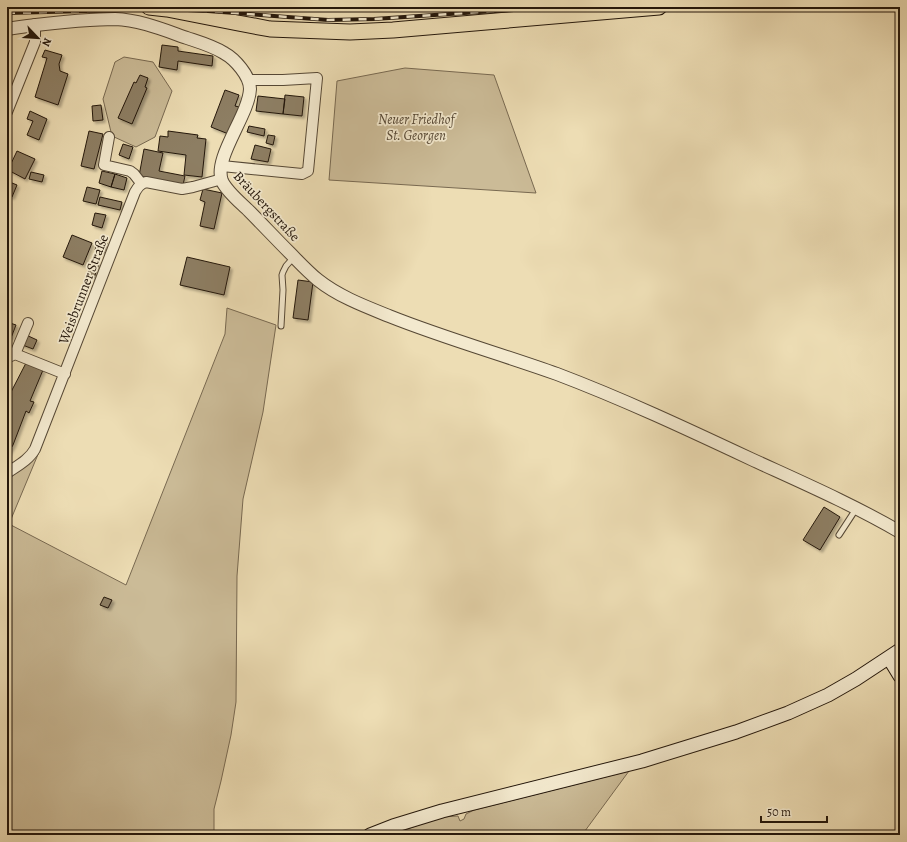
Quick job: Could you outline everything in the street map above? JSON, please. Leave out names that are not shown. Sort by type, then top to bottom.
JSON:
[{"type":"main road","points":[[149,7],[167,9],[270,29],[350,32],[409,29],[659,7]]},
{"type":"main road","points":[[370,835],[393,826],[442,811],[642,761],[736,732],[788,713],[828,695],[856,679],[900,650]]},
{"type":"main road","points":[[889,658],[900,676]]},
{"type":"street","points":[[7,29],[35,24],[101,19],[131,20],[175,34],[223,52],[230,57],[249,80],[317,78],[308,171],[302,174],[222,166]]},
{"type":"street","points":[[7,112],[11,89],[35,42],[35,24]]},
{"type":"street","name":"Bräubergstraße","points":[[249,80],[250,91],[245,109],[229,144],[222,166],[222,179],[228,189],[294,257],[317,279],[327,286],[363,305],[438,334],[528,364],[603,392],[836,498],[900,532]]},
{"type":"street","points":[[109,137],[104,165],[130,171],[141,183],[146,182],[182,189],[222,179]]},
{"type":"street","name":"Weisbrunner Straße","points":[[7,473],[32,454],[35,449],[135,192],[141,183]]},
{"type":"street","points":[[28,323],[11,354],[65,374]]},
{"type":"lane","points":[[281,326],[284,290],[282,276],[286,266],[294,257]]},
{"type":"lane","points":[[839,535],[856,508]]},
{"type":"green space","points":[[124,57],[153,62],[172,91],[155,137],[136,147],[112,136],[103,99],[115,62]]},
{"type":"green space","name":"Neuer Friedhof St. Georgen","points":[[405,68],[494,75],[536,193],[329,180],[337,81]]},
{"type":"green space","points":[[227,308],[276,325],[263,412],[243,499],[237,576],[236,702],[231,735],[214,809],[214,835],[7,835],[7,476],[39,452],[9,524],[126,585],[225,334]]},
{"type":"green space","points":[[629,771],[582,835],[390,835],[442,817],[458,816],[460,821],[464,819],[466,814],[474,810]]},
{"type":"building","points":[[162,45],[178,47],[178,51],[213,56],[212,66],[178,61],[177,70],[159,67]]},
{"type":"building","points":[[45,50],[62,55],[59,64],[60,71],[68,74],[58,105],[35,97],[47,58],[42,57]]},
{"type":"building","points":[[140,75],[148,78],[145,87],[147,88],[132,124],[118,118],[134,82],[136,83]]},
{"type":"building","points":[[225,90],[239,95],[235,106],[239,107],[234,120],[231,135],[211,127]]},
{"type":"building","points":[[285,95],[304,97],[302,116],[283,114]]},
{"type":"building","points":[[258,96],[285,99],[283,114],[256,111]]},
{"type":"building","points":[[101,105],[103,120],[93,121],[92,106]]},
{"type":"building","points":[[30,111],[47,119],[39,140],[27,135],[33,121],[27,119]]},
{"type":"building","points":[[249,126],[265,129],[264,136],[247,132]]},
{"type":"building","points":[[89,131],[103,134],[94,169],[81,166]]},
{"type":"building","points":[[168,131],[198,135],[197,138],[206,139],[202,177],[184,175],[186,155],[158,151],[160,136],[168,137]]},
{"type":"building","points":[[268,135],[275,136],[273,145],[266,143]]},
{"type":"building","points":[[123,144],[133,147],[129,159],[119,155]]},
{"type":"building","points":[[255,145],[271,149],[268,162],[251,159]]},
{"type":"building","points":[[144,149],[163,153],[159,171],[185,176],[183,185],[139,176]]},
{"type":"building","points":[[17,151],[35,159],[25,179],[8,170]]},
{"type":"building","points":[[102,171],[115,174],[111,187],[99,183]]},
{"type":"building","points":[[31,172],[44,175],[42,182],[29,179]]},
{"type":"building","points":[[115,174],[127,178],[124,190],[111,187]]},
{"type":"building","points":[[7,181],[17,185],[12,197],[7,195]]},
{"type":"building","points":[[87,187],[100,190],[96,204],[83,201]]},
{"type":"building","points":[[203,189],[222,193],[214,229],[200,226],[205,202],[200,200]]},
{"type":"building","points":[[100,197],[122,202],[120,210],[98,205]]},
{"type":"building","points":[[95,213],[106,215],[102,228],[92,225]]},
{"type":"building","points":[[72,235],[92,243],[83,265],[63,257]]},
{"type":"building","points":[[98,240],[107,243],[104,253],[95,250]]},
{"type":"building","points":[[187,257],[230,267],[224,295],[180,285]]},
{"type":"building","points":[[92,260],[99,263],[94,278],[87,276]]},
{"type":"building","points":[[298,280],[313,282],[308,320],[293,318]]},
{"type":"building","points":[[7,322],[16,325],[11,338],[7,336]]},
{"type":"building","points":[[24,334],[37,340],[33,349],[20,344]]},
{"type":"building","points":[[26,363],[43,370],[30,401],[34,402],[29,413],[26,411],[13,445],[7,455],[7,407],[9,403],[7,402],[7,390],[11,392]]},
{"type":"building","points":[[824,507],[840,517],[820,550],[803,540]]},
{"type":"building","points":[[104,597],[112,600],[108,608],[100,605]]},
{"type":"railway","points":[[7,13],[167,9],[328,20],[374,19],[555,7]]}]
